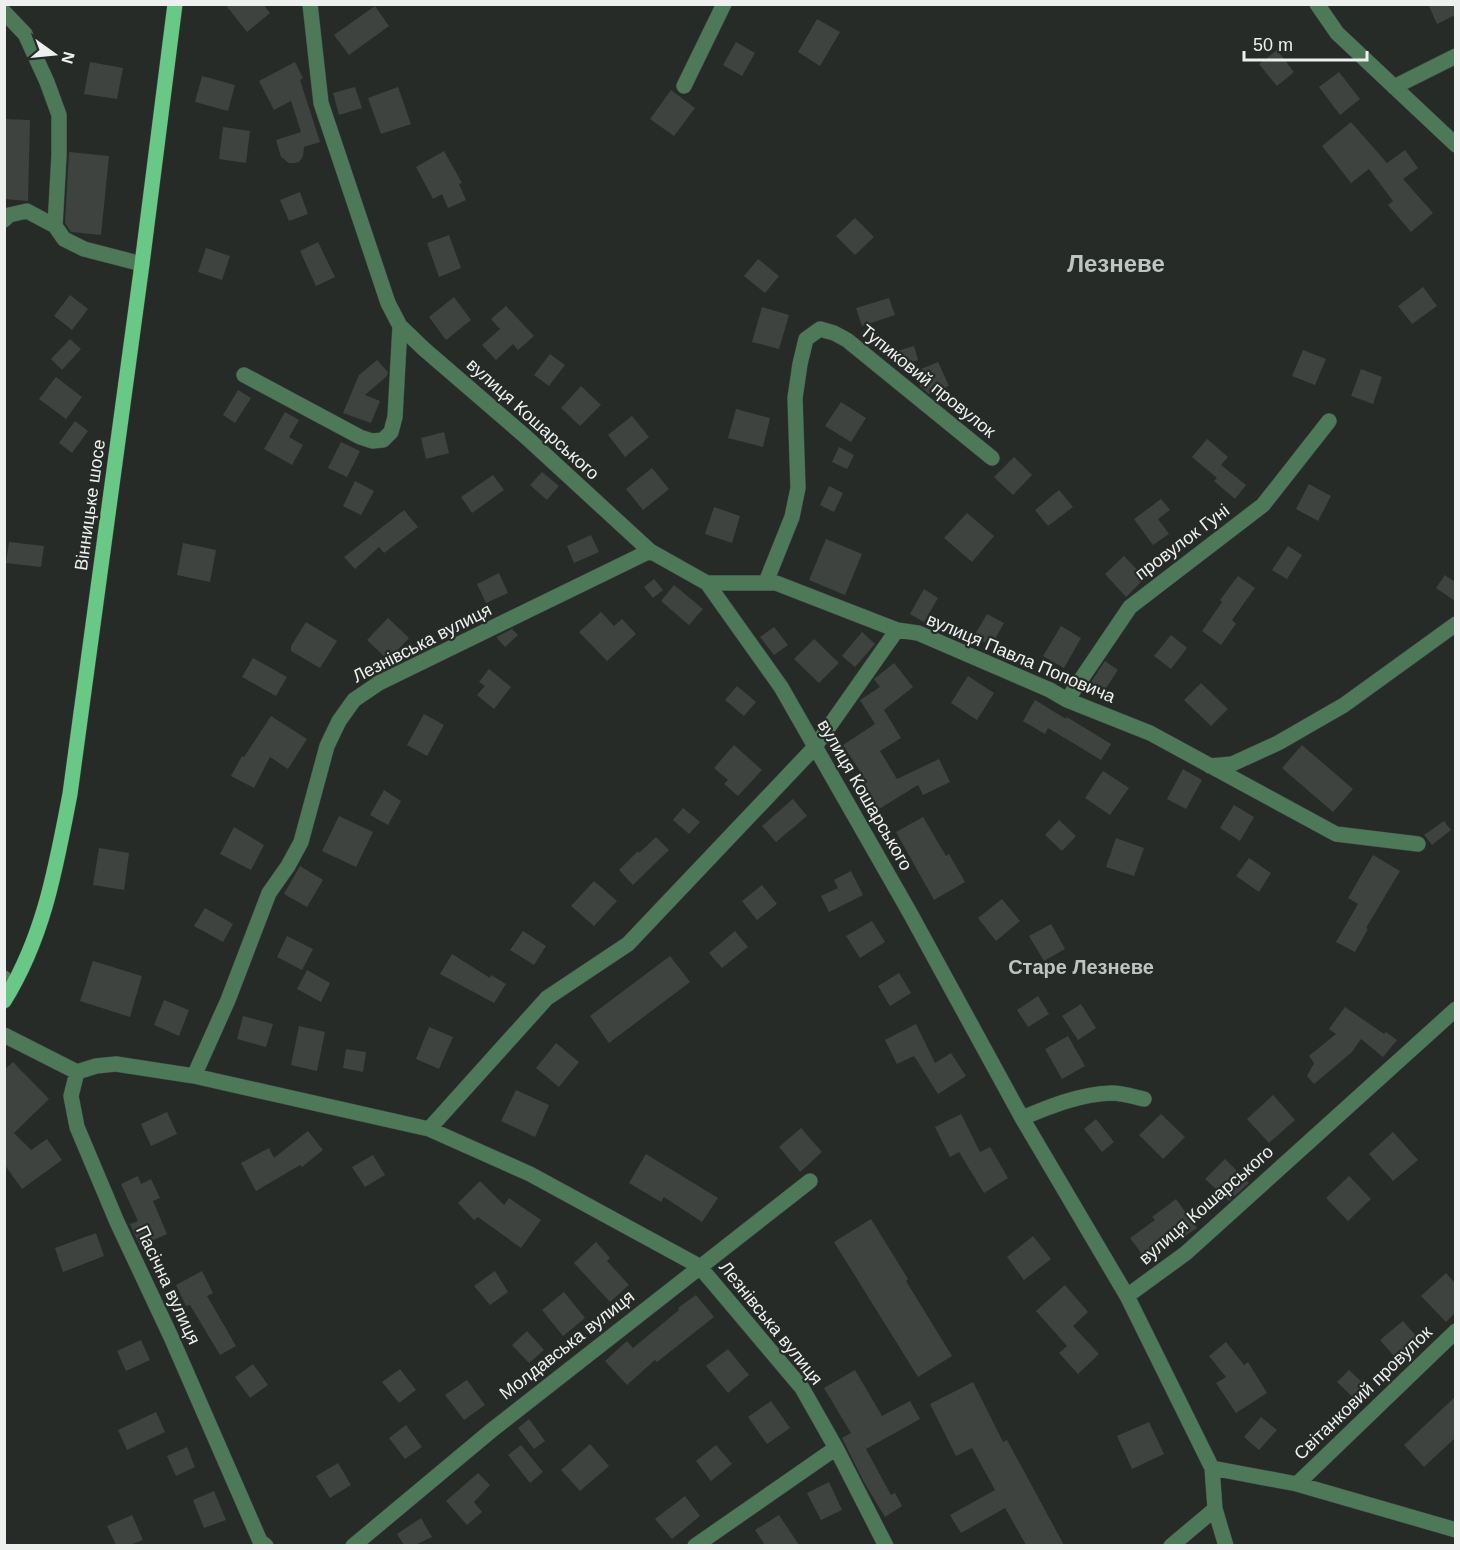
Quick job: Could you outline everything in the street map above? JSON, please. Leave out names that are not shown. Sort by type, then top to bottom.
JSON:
[{"type":"main road","name":"Вінницьке шосе","points":[[6,990],[23,971],[41,921],[56,868],[68,805],[175,4]]},
{"type":"street","name":"вулиця Кошарського","points":[[310,4],[321,104],[388,303],[400,326],[650,550],[707,583],[781,687],[910,913],[1022,1118],[1128,1296],[1186,1253],[1455,1009]]},
{"type":"street","points":[[684,86],[724,4]]},
{"type":"street","points":[[1317,4],[1337,33],[1455,145]]},
{"type":"street","points":[[4,12],[25,34],[59,115],[55,226]]},
{"type":"street","points":[[1394,87],[1455,56]]},
{"type":"street","points":[[4,220],[9,215],[27,211],[55,226],[64,239],[84,249],[142,264]]},
{"type":"street","points":[[244,375],[360,437],[372,441],[383,440],[391,432],[395,417],[400,326]]},
{"type":"street","name":"Тупиковий провулок","points":[[766,582],[792,517],[798,488],[795,398],[800,364],[806,339],[820,329],[847,340],[992,458]]},
{"type":"street","name":"провулок Гуні","points":[[1067,700],[1130,607],[1263,505],[1329,422]]},
{"type":"street","name":"Лезнівська вулиця","points":[[194,1076],[228,1000],[269,893],[301,842],[327,746],[339,721],[354,700],[379,683],[650,550]]},
{"type":"street","name":"вулиця Павла Поповича","points":[[707,583],[776,583],[897,630],[918,633],[1050,690],[1067,700],[1150,733],[1336,834],[1418,844]]},
{"type":"street","points":[[1210,766],[1232,764],[1241,760],[1278,743],[1344,705],[1455,624]]},
{"type":"street","points":[[429,1129],[547,998],[628,944],[814,748],[897,630]]},
{"type":"street","points":[[4,1035],[77,1072]]},
{"type":"street","name":"Лезнівська вулиця","points":[[77,1072],[96,1066],[116,1064],[194,1076],[429,1129],[530,1174],[699,1266],[802,1388],[886,1545]]},
{"type":"street","name":"Пасічна вулиця","points":[[77,1072],[71,1096],[77,1127],[117,1222],[171,1336],[260,1544]]},
{"type":"street","points":[[1022,1118],[1059,1103],[1095,1095],[1115,1093],[1144,1099]]},
{"type":"street","name":"Молдавська вулиця","points":[[353,1545],[492,1430],[810,1181]]},
{"type":"street","points":[[1128,1296],[1212,1468],[1215,1509],[1226,1545]]},
{"type":"street","name":"Світанковий провулок","points":[[1297,1484],[1455,1331]]},
{"type":"street","points":[[695,1545],[836,1448]]},
{"type":"street","points":[[1212,1468],[1297,1484],[1455,1530]]},
{"type":"street","points":[[1171,1545],[1215,1509]]},
{"type":"building","points":[[225,4],[263,4],[270,13],[247,32]]},
{"type":"building","points":[[1428,4],[1455,4],[1455,15],[1437,24]]},
{"type":"building","points":[[375,6],[389,26],[349,55],[334,35]]},
{"type":"building","points":[[817,19],[840,32],[820,66],[798,52]]},
{"type":"building","points":[[736,42],[755,53],[742,76],[723,65]]},
{"type":"building","points":[[1277,50],[1294,72],[1277,86],[1259,64]]},
{"type":"building","points":[[90,62],[123,68],[117,99],[84,94]]},
{"type":"building","points":[[295,62],[303,78],[300,80],[320,142],[304,147],[303,156],[299,162],[289,163],[281,157],[276,140],[301,132],[291,101],[274,110],[259,81]]},
{"type":"building","points":[[1339,72],[1360,99],[1340,115],[1319,87]]},
{"type":"building","points":[[202,76],[235,85],[228,111],[195,102]]},
{"type":"building","points":[[355,87],[362,108],[339,115],[333,93]]},
{"type":"building","points":[[398,87],[411,124],[381,134],[368,98]]},
{"type":"building","points":[[671,90],[695,108],[674,136],[650,119]]},
{"type":"building","points":[[4,119],[30,120],[28,201],[4,199]]},
{"type":"building","points":[[1351,122],[1387,163],[1405,150],[1418,168],[1403,179],[1433,213],[1411,232],[1388,205],[1393,201],[1369,169],[1351,183],[1322,146]]},
{"type":"building","points":[[223,127],[250,131],[246,163],[219,159]]},
{"type":"building","points":[[444,151],[462,183],[459,184],[466,200],[448,208],[442,194],[433,199],[416,167]]},
{"type":"building","points":[[69,152],[109,156],[101,235],[71,232],[65,223]]},
{"type":"building","points":[[300,192],[308,214],[289,221],[280,200]]},
{"type":"building","points":[[855,218],[874,237],[855,255],[836,236]]},
{"type":"building","points":[[449,235],[461,268],[439,277],[427,243]]},
{"type":"building","points":[[318,242],[335,277],[316,286],[300,251]]},
{"type":"building","points":[[206,248],[230,256],[222,280],[198,272]]},
{"type":"building","points":[[758,259],[779,276],[765,293],[744,276]]},
{"type":"building","points":[[1423,287],[1437,306],[1412,324],[1398,306]]},
{"type":"building","points":[[70,295],[88,309],[72,330],[54,316]]},
{"type":"building","points":[[454,297],[471,320],[446,340],[429,317]]},
{"type":"building","points":[[889,298],[895,315],[862,326],[856,308]]},
{"type":"building","points":[[506,306],[534,336],[518,350],[513,344],[496,360],[482,345],[500,329],[491,319]]},
{"type":"building","points":[[762,307],[789,315],[779,349],[752,342]]},
{"type":"building","points":[[70,339],[81,349],[62,370],[51,359]]},
{"type":"building","points":[[914,346],[918,360],[902,365],[897,351]]},
{"type":"building","points":[[1303,350],[1326,359],[1315,385],[1292,376]]},
{"type":"building","points":[[550,354],[565,365],[549,386],[534,375]]},
{"type":"building","points":[[377,360],[388,372],[387,376],[365,395],[380,401],[371,423],[343,413],[359,375]]},
{"type":"building","points":[[938,362],[949,386],[929,394],[920,386],[914,372]]},
{"type":"building","points":[[1361,369],[1382,377],[1373,404],[1351,396]]},
{"type":"building","points":[[56,377],[82,397],[66,419],[39,399]]},
{"type":"building","points":[[581,386],[601,405],[580,426],[561,408]]},
{"type":"building","points":[[238,390],[251,398],[235,423],[223,415]]},
{"type":"building","points":[[841,402],[866,418],[851,442],[825,426]]},
{"type":"building","points":[[736,409],[770,418],[763,447],[728,438]]},
{"type":"building","points":[[285,412],[299,420],[289,437],[303,445],[292,465],[264,449]]},
{"type":"building","points":[[632,416],[649,437],[625,457],[608,435]]},
{"type":"building","points":[[75,421],[88,431],[72,453],[59,443]]},
{"type":"building","points":[[444,432],[449,453],[426,459],[421,438]]},
{"type":"building","points":[[1207,439],[1228,457],[1221,465],[1246,485],[1235,499],[1214,481],[1217,478],[1192,457]]},
{"type":"building","points":[[341,442],[360,451],[347,477],[328,468]]},
{"type":"building","points":[[839,447],[854,455],[847,469],[832,462]]},
{"type":"building","points":[[1014,457],[1032,475],[1013,495],[994,477]]},
{"type":"building","points":[[652,468],[669,489],[643,510],[626,489]]},
{"type":"building","points":[[542,472],[559,486],[547,500],[530,485]]},
{"type":"building","points":[[493,475],[504,490],[472,513],[461,497]]},
{"type":"building","points":[[355,481],[374,491],[361,515],[343,506]]},
{"type":"building","points":[[1309,484],[1331,496],[1318,521],[1296,509]]},
{"type":"building","points":[[829,486],[843,493],[834,512],[820,505]]},
{"type":"building","points":[[1059,490],[1073,507],[1048,526],[1035,510]]},
{"type":"building","points":[[1161,499],[1170,510],[1158,519],[1169,534],[1153,545],[1134,519]]},
{"type":"building","points":[[714,507],[740,516],[732,543],[705,534]]},
{"type":"building","points":[[404,510],[418,527],[384,553],[379,547],[355,569],[344,557]]},
{"type":"building","points":[[967,513],[994,536],[972,562],[944,538]]},
{"type":"building","points":[[591,535],[599,552],[574,563],[567,546]]},
{"type":"building","points":[[826,539],[862,554],[845,595],[809,580]]},
{"type":"building","points":[[9,542],[44,546],[41,567],[6,563]]},
{"type":"building","points":[[183,543],[216,550],[210,582],[177,575]]},
{"type":"building","points":[[1288,546],[1302,555],[1287,579],[1272,570]]},
{"type":"building","points":[[1124,556],[1145,578],[1126,597],[1105,574]]},
{"type":"building","points":[[499,573],[508,593],[486,603],[477,584]]},
{"type":"building","points":[[1445,575],[1455,582],[1455,601],[1436,588]]},
{"type":"building","points":[[1238,576],[1255,588],[1232,620],[1236,624],[1221,645],[1202,631],[1222,602],[1220,600]]},
{"type":"building","points":[[654,579],[663,590],[653,598],[644,587]]},
{"type":"building","points":[[674,585],[703,609],[689,625],[661,601]]},
{"type":"building","points":[[924,589],[938,598],[924,622],[910,614]]},
{"type":"building","points":[[601,612],[614,626],[622,619],[636,634],[607,661],[579,632]]},
{"type":"building","points":[[987,614],[1004,623],[991,646],[974,636]]},
{"type":"building","points":[[388,618],[409,638],[388,660],[367,640]]},
{"type":"building","points":[[306,622],[337,641],[320,668],[291,651],[291,646]]},
{"type":"building","points":[[1061,626],[1081,638],[1064,668],[1043,656]]},
{"type":"building","points":[[774,627],[788,645],[774,655],[760,637]]},
{"type":"building","points":[[512,629],[518,635],[505,647],[496,637]]},
{"type":"building","points":[[862,632],[875,644],[855,667],[842,656]]},
{"type":"building","points":[[1171,635],[1187,648],[1171,669],[1154,656]]},
{"type":"building","points":[[814,639],[839,663],[819,683],[794,659]]},
{"type":"building","points":[[253,658],[287,677],[276,696],[242,677]]},
{"type":"building","points":[[1105,661],[1118,670],[1102,694],[1089,685]]},
{"type":"building","points":[[894,663],[913,687],[884,710],[901,738],[880,751],[897,779],[939,759],[950,782],[923,795],[918,785],[879,809],[864,784],[867,782],[843,745],[875,724],[860,700],[880,687],[874,679]]},
{"type":"building","points":[[489,669],[511,687],[494,709],[477,695],[485,686],[479,682]]},
{"type":"building","points":[[968,676],[994,693],[977,720],[951,703]]},
{"type":"building","points":[[1201,683],[1228,709],[1211,726],[1184,700]]},
{"type":"building","points":[[737,686],[756,702],[744,716],[725,700]]},
{"type":"building","points":[[1035,700],[1111,744],[1101,760],[1048,728],[1045,734],[1023,721]]},
{"type":"building","points":[[424,714],[444,725],[427,756],[407,745]]},
{"type":"building","points":[[271,716],[307,739],[288,769],[270,757],[254,788],[231,776],[242,756],[244,757]]},
{"type":"building","points":[[734,745],[762,770],[738,796],[724,784],[728,780],[714,768]]},
{"type":"building","points":[[1302,745],[1353,789],[1333,812],[1282,768]]},
{"type":"building","points":[[1183,769],[1202,780],[1186,809],[1167,799]]},
{"type":"building","points":[[1103,771],[1129,788],[1110,815],[1085,798]]},
{"type":"building","points":[[384,790],[401,801],[388,825],[370,815]]},
{"type":"building","points":[[793,799],[807,816],[776,842],[762,826]]},
{"type":"building","points":[[1234,805],[1254,817],[1240,841],[1220,828]]},
{"type":"building","points":[[683,808],[700,822],[689,834],[673,820]]},
{"type":"building","points":[[339,816],[373,832],[356,867],[322,851]]},
{"type":"building","points":[[923,817],[946,856],[949,854],[965,882],[934,900],[896,832]]},
{"type":"building","points":[[1059,820],[1076,836],[1062,851],[1045,835]]},
{"type":"building","points":[[1444,821],[1451,830],[1432,845],[1424,835]]},
{"type":"building","points":[[234,827],[264,845],[251,870],[220,854]]},
{"type":"building","points":[[656,837],[669,850],[633,885],[619,870]]},
{"type":"building","points":[[1116,838],[1144,848],[1134,876],[1106,867]]},
{"type":"building","points":[[99,848],[129,853],[124,890],[93,885]]},
{"type":"building","points":[[1373,855],[1400,871],[1366,928],[1368,929],[1355,952],[1336,942],[1358,904],[1348,898]]},
{"type":"building","points":[[1249,858],[1271,873],[1259,892],[1236,876]]},
{"type":"building","points":[[300,866],[323,880],[307,907],[284,894]]},
{"type":"building","points":[[851,871],[863,895],[829,912],[821,896],[838,888],[834,880]]},
{"type":"building","points":[[594,881],[617,901],[594,926],[571,906]]},
{"type":"building","points":[[762,885],[777,904],[757,920],[742,901]]},
{"type":"building","points":[[1002,899],[1020,921],[996,941],[978,918]]},
{"type":"building","points":[[205,908],[233,924],[223,942],[194,926]]},
{"type":"building","points":[[872,921],[885,942],[860,958],[846,936]]},
{"type":"building","points":[[1051,924],[1065,949],[1044,961],[1029,936]]},
{"type":"building","points":[[523,931],[546,946],[534,965],[510,950]]},
{"type":"building","points":[[735,931],[748,947],[722,968],[709,953]]},
{"type":"building","points":[[287,936],[313,949],[302,970],[277,957]]},
{"type":"building","points":[[452,954],[490,978],[491,975],[506,984],[494,1003],[440,974]]},
{"type":"building","points":[[670,956],[690,982],[609,1043],[590,1016]]},
{"type":"building","points":[[93,961],[142,976],[130,1017],[80,1001]]},
{"type":"building","points":[[307,970],[330,983],[321,1002],[297,989]]},
{"type":"building","points":[[899,973],[911,993],[890,1006],[878,986]]},
{"type":"building","points":[[1038,996],[1049,1014],[1028,1027],[1017,1010]]},
{"type":"building","points":[[164,1000],[189,1010],[179,1036],[154,1025]]},
{"type":"building","points":[[1081,1004],[1096,1028],[1078,1040],[1062,1016]]},
{"type":"building","points":[[1345,1007],[1384,1034],[1386,1032],[1397,1040],[1383,1057],[1361,1039],[1352,1052],[1314,1084],[1307,1076],[1314,1063],[1309,1056],[1336,1034],[1329,1029]]},
{"type":"building","points":[[243,1016],[273,1024],[266,1047],[237,1039]]},
{"type":"building","points":[[916,1024],[935,1063],[951,1053],[966,1076],[938,1094],[914,1056],[897,1064],[885,1040]]},
{"type":"building","points":[[299,1026],[325,1032],[317,1071],[291,1065]]},
{"type":"building","points":[[429,1027],[453,1037],[439,1069],[416,1059]]},
{"type":"building","points":[[1068,1036],[1085,1066],[1062,1079],[1045,1049]]},
{"type":"building","points":[[556,1043],[579,1062],[559,1087],[536,1068]]},
{"type":"building","points":[[346,1049],[366,1052],[363,1072],[343,1068]]},
{"type":"building","points":[[13,1062],[49,1099],[14,1133],[31,1150],[47,1139],[62,1160],[22,1189],[4,1164],[4,1070]]},
{"type":"building","points":[[516,1090],[549,1105],[535,1137],[501,1121]]},
{"type":"building","points":[[1273,1095],[1295,1120],[1269,1143],[1247,1119]]},
{"type":"building","points":[[167,1112],[177,1134],[151,1146],[141,1124]]},
{"type":"building","points":[[961,1114],[980,1152],[990,1147],[1008,1178],[984,1193],[959,1152],[950,1157],[935,1127]]},
{"type":"building","points":[[1161,1114],[1185,1137],[1163,1159],[1139,1135]]},
{"type":"building","points":[[1096,1119],[1114,1142],[1102,1152],[1084,1129]]},
{"type":"building","points":[[801,1128],[822,1152],[800,1172],[779,1147]]},
{"type":"building","points":[[308,1131],[323,1150],[302,1167],[300,1165],[256,1191],[241,1163],[269,1148],[274,1158]]},
{"type":"building","points":[[1393,1132],[1418,1160],[1393,1181],[1369,1154]]},
{"type":"building","points":[[646,1154],[718,1198],[702,1222],[664,1197],[661,1202],[629,1183]]},
{"type":"building","points":[[373,1155],[385,1175],[365,1187],[352,1167]]},
{"type":"building","points":[[1225,1159],[1249,1183],[1229,1201],[1205,1179]]},
{"type":"building","points":[[138,1176],[141,1184],[151,1179],[160,1198],[153,1201],[167,1234],[140,1246],[130,1224],[138,1221],[121,1184]]},
{"type":"building","points":[[1349,1176],[1371,1199],[1348,1221],[1326,1198]]},
{"type":"building","points":[[480,1181],[504,1205],[509,1198],[541,1220],[521,1248],[478,1217],[474,1220],[458,1203]]},
{"type":"building","points":[[1176,1199],[1197,1228],[1147,1261],[1130,1238],[1155,1220],[1152,1217]]},
{"type":"building","points":[[871,1219],[952,1356],[918,1377],[834,1242]]},
{"type":"building","points":[[96,1233],[104,1256],[63,1272],[55,1248]]},
{"type":"building","points":[[1033,1236],[1051,1259],[1024,1280],[1007,1257]]},
{"type":"building","points":[[596,1242],[610,1258],[607,1261],[629,1285],[610,1302],[574,1263]]},
{"type":"building","points":[[202,1271],[213,1293],[207,1296],[236,1346],[220,1355],[190,1305],[186,1306],[176,1285]]},
{"type":"building","points":[[495,1271],[508,1292],[490,1305],[474,1286]]},
{"type":"building","points":[[1446,1273],[1455,1283],[1455,1313],[1446,1322],[1421,1296]]},
{"type":"building","points":[[1065,1285],[1088,1312],[1073,1326],[1099,1354],[1078,1374],[1059,1353],[1067,1346],[1036,1311]]},
{"type":"building","points":[[564,1292],[585,1318],[563,1336],[542,1310]]},
{"type":"building","points":[[696,1295],[714,1317],[657,1362],[655,1360],[627,1385],[605,1361],[627,1341],[633,1348]]},
{"type":"building","points":[[1403,1321],[1422,1343],[1400,1363],[1380,1340]]},
{"type":"building","points":[[527,1331],[544,1350],[529,1363],[512,1345]]},
{"type":"building","points":[[141,1340],[150,1360],[126,1371],[117,1351]]},
{"type":"building","points":[[1226,1342],[1244,1365],[1248,1362],[1267,1393],[1236,1413],[1216,1383],[1226,1377],[1209,1356]]},
{"type":"building","points":[[728,1349],[749,1375],[728,1393],[706,1366]]},
{"type":"building","points":[[253,1364],[268,1385],[250,1398],[235,1377]]},
{"type":"building","points":[[400,1369],[416,1390],[399,1403],[382,1382]]},
{"type":"building","points":[[855,1370],[882,1416],[910,1401],[920,1419],[866,1449],[891,1495],[895,1493],[902,1506],[885,1517],[842,1438],[851,1433],[824,1388]]},
{"type":"building","points":[[1349,1370],[1370,1390],[1358,1402],[1337,1382]]},
{"type":"building","points":[[467,1380],[485,1405],[464,1420],[445,1395]]},
{"type":"building","points":[[973,1382],[1003,1442],[1007,1440],[1064,1545],[1026,1545],[1005,1508],[961,1533],[950,1515],[995,1490],[972,1448],[956,1456],[930,1404]]},
{"type":"building","points":[[1455,1397],[1455,1438],[1424,1467],[1404,1445]]},
{"type":"building","points":[[771,1401],[790,1428],[767,1444],[748,1417]]},
{"type":"building","points":[[156,1412],[165,1432],[127,1450],[118,1430]]},
{"type":"building","points":[[1261,1417],[1277,1430],[1259,1450],[1244,1437]]},
{"type":"building","points":[[529,1419],[545,1441],[534,1449],[518,1428]]},
{"type":"building","points":[[1149,1422],[1164,1454],[1132,1469],[1117,1436]]},
{"type":"building","points":[[406,1425],[422,1447],[405,1459],[389,1438]]},
{"type":"building","points":[[590,1444],[609,1466],[580,1491],[561,1470]]},
{"type":"building","points":[[521,1445],[543,1472],[530,1483],[508,1455]]},
{"type":"building","points":[[716,1445],[732,1464],[711,1481],[696,1461]]},
{"type":"building","points":[[187,1447],[195,1467],[176,1476],[167,1456]]},
{"type":"building","points":[[338,1463],[351,1485],[330,1498],[316,1476]]},
{"type":"building","points":[[478,1473],[490,1485],[474,1502],[482,1512],[467,1525],[446,1501]]},
{"type":"building","points":[[829,1482],[842,1510],[821,1520],[807,1493]]},
{"type":"building","points":[[214,1491],[226,1520],[204,1528],[193,1500]]},
{"type":"building","points":[[685,1496],[700,1516],[672,1539],[655,1519]]},
{"type":"building","points":[[132,1515],[143,1540],[130,1545],[116,1545],[107,1526]]},
{"type":"building","points":[[779,1515],[799,1545],[765,1545],[755,1530]]},
{"type":"building","points":[[421,1518],[432,1537],[415,1545],[404,1545],[397,1534]]},
{"type":"district","name":"Лезневе","points":[[1116,263]]},
{"type":"district","name":"Старе Лезневе","points":[[1081,967]]}]
